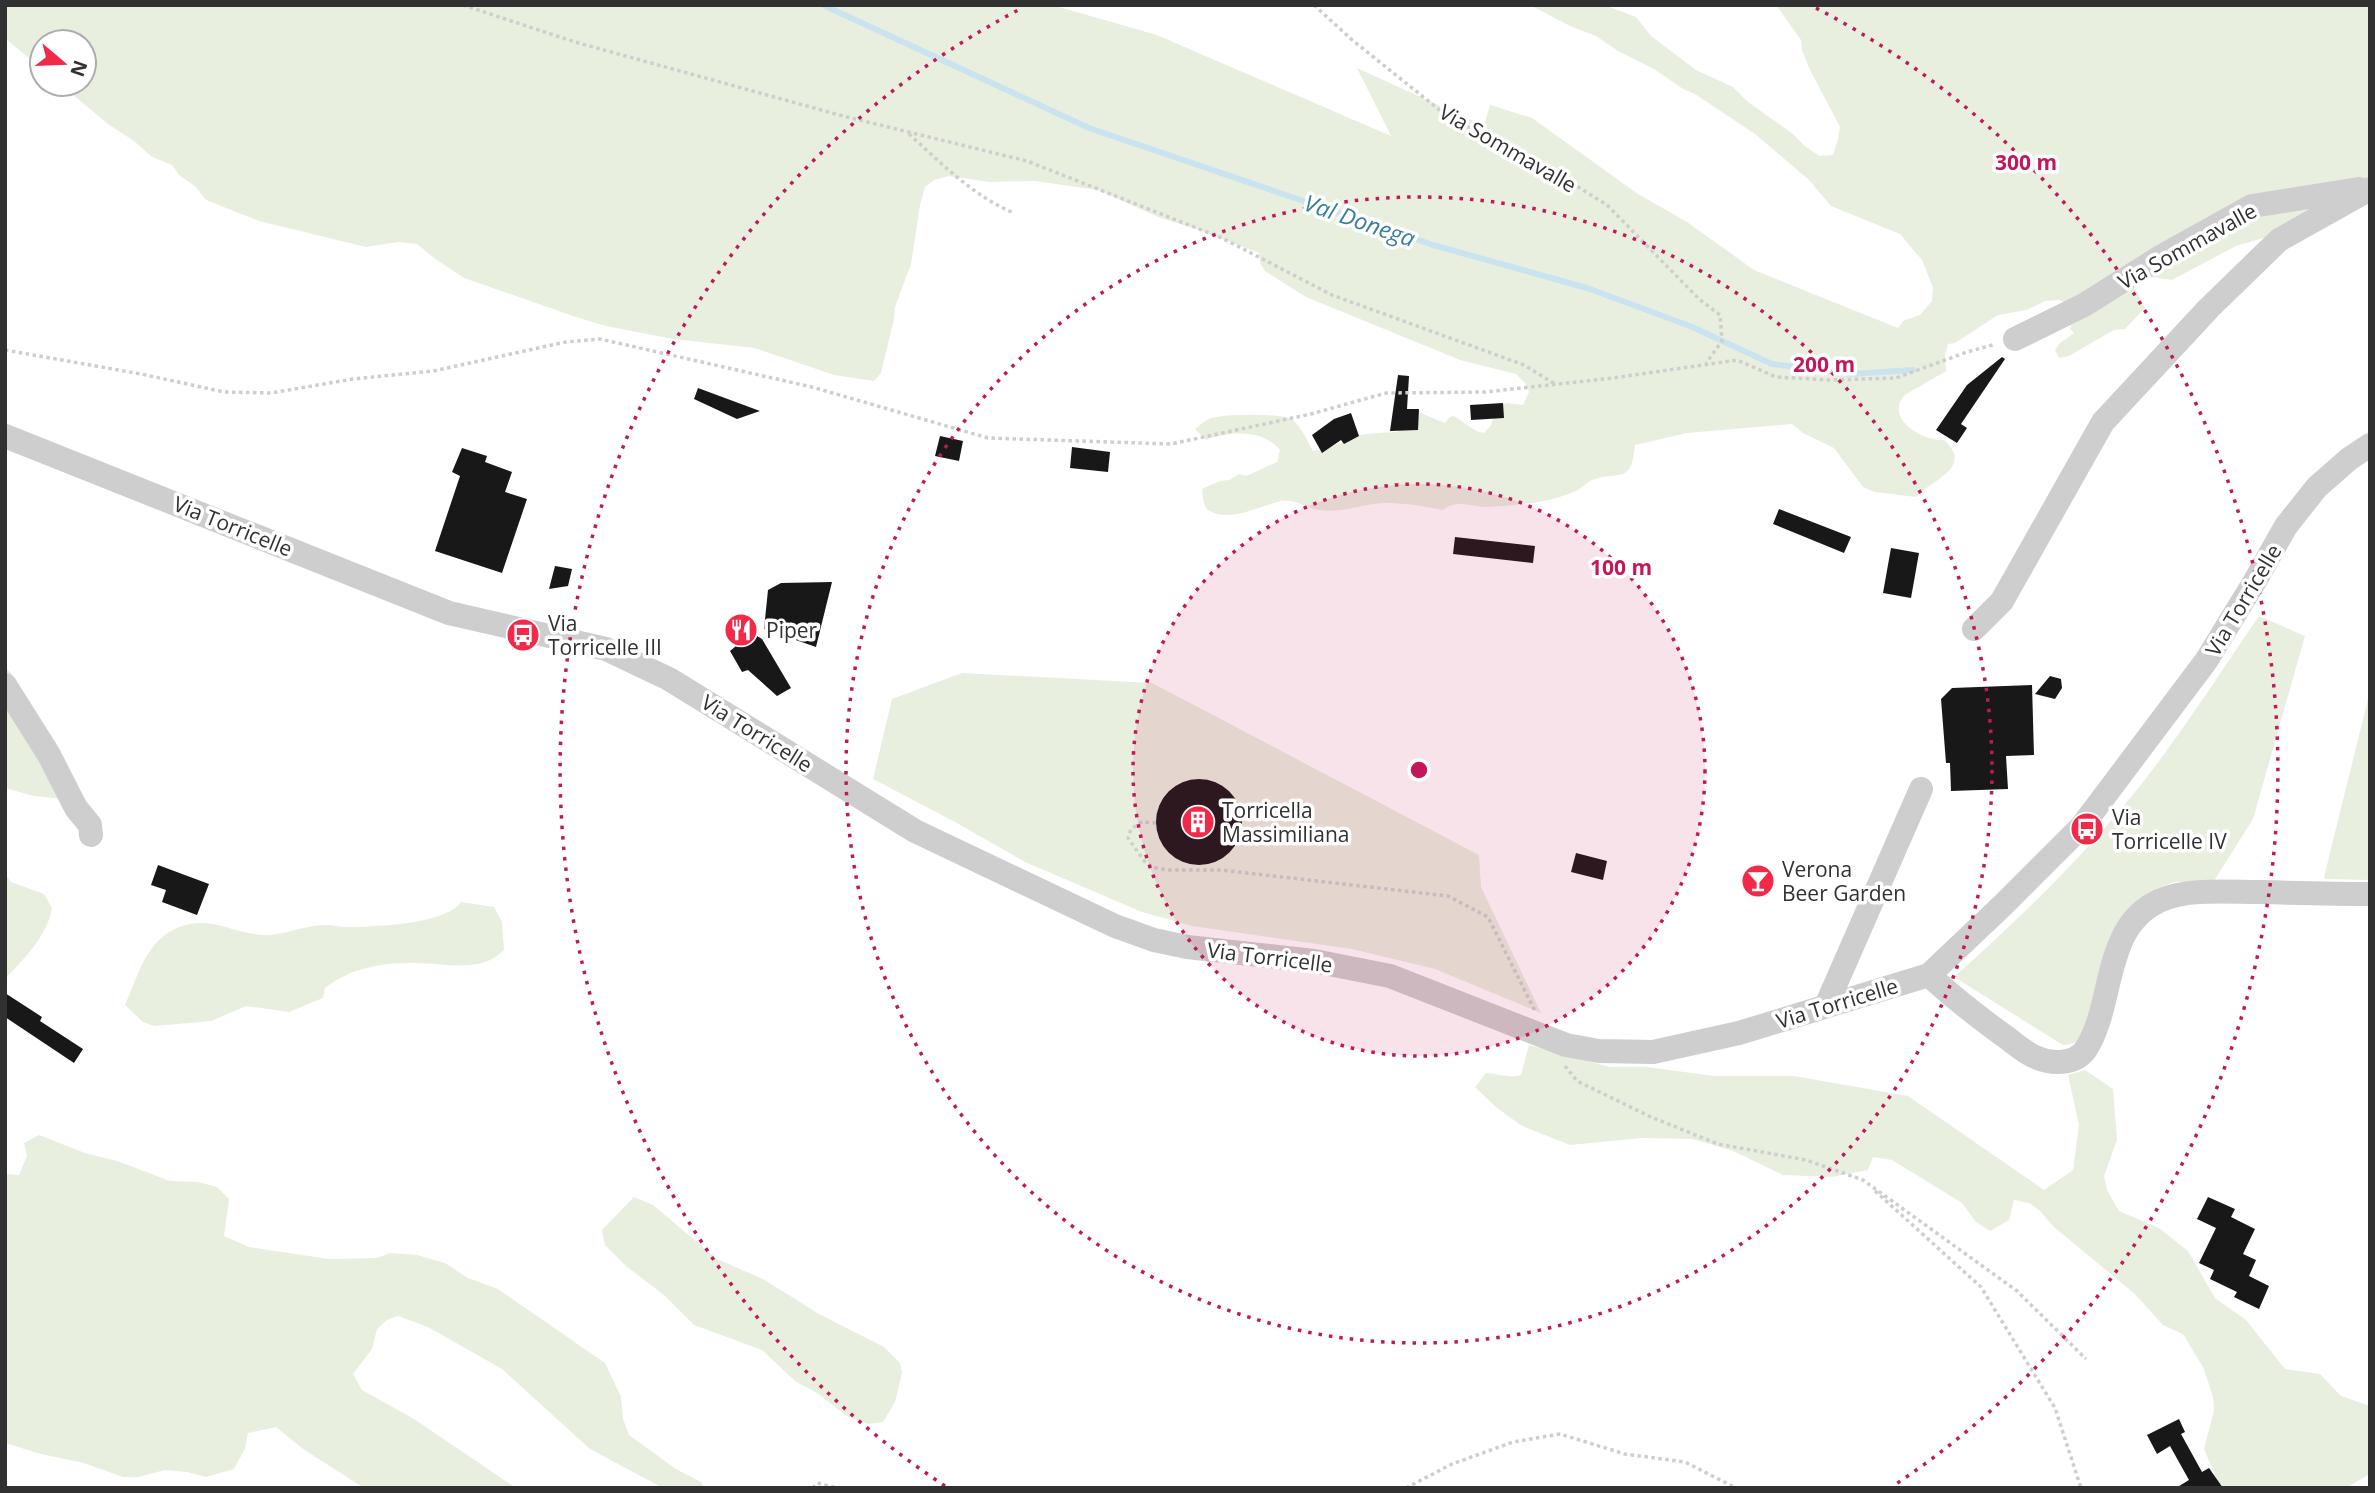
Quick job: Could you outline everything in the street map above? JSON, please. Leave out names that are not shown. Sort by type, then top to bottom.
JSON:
[{"type":"street","name":"Via Sommavalle","points":[[2015,339],[2084,305],[2162,256],[2252,206],[2370,188]]},
{"type":"street","points":[[1974,629],[2002,601],[2103,422],[2209,308],[2279,240],[2370,188]]},
{"type":"street","name":"Via Torricelle","points":[[5,436],[449,613],[606,649],[669,679],[915,831],[1115,926],[1154,940],[1187,947],[1314,961],[1391,976],[1566,1045],[1598,1051],[1653,1052],[1739,1033],[1929,975],[2082,826],[2206,661],[2294,516],[2316,487],[2370,445]]},
{"type":"street","points":[[5,685],[49,755],[76,808],[90,825],[91,835]]},
{"type":"street","points":[[1826,1006],[1921,789]]},
{"type":"street","points":[[1929,975],[1974,1014],[2032,1056],[2056,1063],[2074,1059],[2085,1051],[2092,1036],[2112,964],[2129,926],[2159,901],[2204,892],[2370,894]]},
{"type":"path","points":[[463,5],[575,42],[907,132],[1027,161],[1222,238],[1332,295],[1524,365],[1555,384]]},
{"type":"path","name":"Via Sommavalle","points":[[1314,5],[1351,39],[1452,120],[1519,150],[1607,205],[1699,299],[1720,315],[1722,341],[1706,363]]},
{"type":"path","points":[[907,132],[991,203],[1014,213]]},
{"type":"path","points":[[5,350],[141,374],[224,393],[271,393],[353,379],[433,371],[566,342],[600,339],[812,387],[988,438],[1171,444],[1311,414],[1386,393],[1485,391],[1613,378],[1737,360],[1776,377],[1831,380],[1896,378],[1967,352],[2015,339]]},
{"type":"path","points":[[1156,823],[1142,822],[1131,828],[1128,838],[1135,850],[1152,867],[1184,871],[1221,870],[1388,890],[1420,891],[1448,896],[1468,905],[1488,917],[1533,1004],[1543,1038],[1577,1081],[1651,1117],[1718,1144],[1806,1160],[1863,1180],[2017,1291],[2086,1359]]},
{"type":"path","points":[[1863,1180],[1981,1287],[2054,1408],[2081,1488]]},
{"type":"path","points":[[1406,1488],[1452,1464],[1501,1447],[1560,1434],[1625,1454],[1685,1462],[1736,1488]]},
{"type":"path","points":[[813,1488],[817,1483],[837,1488]]},
{"type":"green space","points":[[5,5],[1052,5],[1157,35],[1391,136],[1357,68],[1484,126],[1490,105],[1532,118],[1638,194],[1687,222],[1754,270],[1898,328],[1903,321],[1920,315],[1932,301],[1933,288],[1922,260],[1900,234],[1831,206],[1809,180],[1755,134],[1654,69],[1618,51],[1596,36],[1530,5],[1604,5],[1636,17],[1651,36],[1696,70],[1733,87],[1748,102],[1819,156],[1833,155],[1840,127],[1809,68],[1801,40],[1776,5],[2370,5],[2370,197],[2277,227],[2267,237],[2236,246],[2172,280],[2152,277],[2134,287],[2145,308],[2125,329],[2114,330],[2069,356],[2059,358],[2055,350],[2074,333],[2070,329],[2074,319],[2070,304],[2059,300],[2045,301],[2027,310],[1998,315],[1955,343],[1948,344],[1945,355],[1946,371],[1905,395],[1899,406],[1899,414],[1910,428],[1927,437],[1944,440],[1955,458],[1947,473],[1916,497],[1875,492],[1863,487],[1834,448],[1803,433],[1792,424],[1687,433],[1635,445],[1631,466],[1622,474],[1592,480],[1574,492],[1532,503],[1489,507],[1460,504],[1443,510],[1382,503],[1326,511],[1296,502],[1282,501],[1225,515],[1216,514],[1206,508],[1202,489],[1239,474],[1246,476],[1277,462],[1280,450],[1273,443],[1255,435],[1225,435],[1206,440],[1195,429],[1209,419],[1250,415],[1285,417],[1298,425],[1313,451],[1362,435],[1397,432],[1413,410],[1445,423],[1454,416],[1476,431],[1484,433],[1491,425],[1497,407],[1506,403],[1523,405],[1529,392],[1516,374],[1460,360],[1306,297],[1265,271],[1260,263],[1259,253],[1158,217],[1098,190],[1035,181],[989,182],[949,176],[934,180],[925,187],[911,264],[895,307],[881,373],[874,381],[834,375],[755,348],[673,339],[606,326],[464,278],[417,244],[398,242],[366,247],[259,221],[206,200],[172,165],[152,157],[77,98],[98,98],[98,28],[28,28],[28,57],[5,38]]},
{"type":"green space","points":[[2259,616],[2305,636],[2253,819],[2214,881],[2174,882],[2156,889],[2079,1040],[2072,1044],[2063,1045],[1954,977],[2036,901],[2088,847],[2136,791]]},
{"type":"green space","points":[[5,667],[11,673],[70,788],[73,800],[34,796],[5,788]]},
{"type":"green space","points":[[962,673],[1152,683],[1479,855],[1481,887],[1541,1013],[1435,969],[1352,949],[1192,926],[1142,912],[1025,862],[873,779],[892,699]]},
{"type":"green space","points":[[2370,691],[2370,880],[2325,879],[2324,877]]},
{"type":"green space","points":[[5,874],[11,882],[44,894],[52,908],[46,928],[27,955],[5,979]]},
{"type":"green space","points":[[461,902],[494,907],[502,922],[504,950],[494,958],[472,965],[400,963],[366,968],[335,981],[325,988],[323,998],[289,1012],[246,1006],[211,1021],[154,1026],[143,1022],[125,1005],[150,950],[166,934],[188,924],[210,924],[265,935],[320,925],[344,927],[407,923],[440,916]]},
{"type":"green space","points":[[1529,1045],[1610,1067],[1647,1067],[1714,1076],[1794,1076],[1908,1096],[2044,1190],[2073,1170],[2079,1125],[2068,1075],[2085,1070],[2113,1089],[2117,1140],[2104,1176],[2107,1190],[2119,1211],[2159,1228],[2188,1251],[2215,1298],[2246,1320],[2285,1369],[2320,1374],[2341,1396],[2370,1406],[2370,1474],[2346,1488],[2220,1487],[2204,1449],[2214,1411],[2213,1397],[2204,1369],[2183,1334],[2163,1325],[2135,1294],[2029,1203],[2014,1200],[2009,1220],[1990,1231],[1976,1222],[1962,1203],[1892,1160],[1873,1157],[1868,1170],[1832,1177],[1783,1175],[1733,1151],[1693,1139],[1642,1138],[1570,1145],[1522,1126],[1497,1108],[1475,1087],[1486,1073],[1521,1075]]},
{"type":"green space","points":[[39,1135],[170,1181],[198,1182],[217,1187],[229,1199],[224,1236],[249,1247],[329,1259],[377,1258],[390,1253],[417,1255],[445,1263],[468,1278],[498,1289],[605,1363],[621,1397],[623,1419],[629,1435],[676,1469],[701,1482],[704,1488],[663,1488],[590,1449],[502,1369],[428,1327],[398,1316],[387,1320],[377,1329],[372,1349],[353,1374],[362,1390],[414,1419],[516,1488],[364,1488],[303,1449],[276,1427],[248,1433],[245,1449],[234,1469],[206,1477],[165,1470],[138,1477],[123,1477],[84,1463],[5,1443],[5,1174],[19,1175],[27,1156],[24,1143]]},
{"type":"green space","points":[[634,1197],[653,1205],[717,1259],[763,1279],[819,1314],[884,1347],[900,1363],[902,1373],[895,1402],[883,1422],[868,1424],[848,1417],[817,1393],[795,1381],[762,1350],[694,1325],[664,1295],[626,1266],[605,1245],[602,1230]]},
{"type":"building","points":[[2002,357],[2005,359],[1961,424],[1967,428],[1957,443],[1936,430],[1967,385]]},
{"type":"building","points":[[1398,375],[1409,376],[1407,409],[1419,409],[1418,430],[1390,431]]},
{"type":"building","points":[[698,388],[760,411],[737,419],[694,399]]},
{"type":"building","points":[[1503,403],[1504,418],[1471,420],[1470,405]]},
{"type":"building","points":[[1351,413],[1359,436],[1344,444],[1341,440],[1322,453],[1312,435],[1334,419]]},
{"type":"building","points":[[940,436],[963,441],[959,461],[935,456]]},
{"type":"building","points":[[1072,447],[1110,452],[1108,472],[1070,468]]},
{"type":"building","points":[[462,448],[487,456],[485,462],[512,472],[505,492],[527,499],[502,573],[435,551],[460,476],[452,472]]},
{"type":"building","points":[[1779,509],[1851,537],[1844,553],[1773,524]]},
{"type":"building","points":[[1455,537],[1535,546],[1533,563],[1453,554]]},
{"type":"building","points":[[1891,548],[1919,553],[1911,598],[1883,593]]},
{"type":"building","points":[[555,566],[572,569],[568,586],[549,589]]},
{"type":"building","points":[[832,582],[816,647],[764,629],[768,590],[781,583]]},
{"type":"building","points":[[736,623],[762,639],[791,688],[777,696],[748,670],[742,672],[730,651],[736,646],[729,633]]},
{"type":"building","points":[[2050,676],[2061,679],[2062,688],[2055,699],[2035,694]]},
{"type":"building","points":[[2032,685],[2034,755],[2006,756],[2008,789],[1951,791],[1941,699],[1952,688]]},
{"type":"building","name":"Torricella Massimiliana","points":[[1199,779],[1215,783],[1229,792],[1238,806],[1242,822],[1238,838],[1229,852],[1215,861],[1199,865],[1183,861],[1169,852],[1160,838],[1156,822],[1160,806],[1169,792],[1183,783]]},
{"type":"building","points":[[1576,853],[1607,861],[1603,880],[1571,872]]},
{"type":"building","points":[[158,865],[209,884],[197,915],[162,902],[166,890],[151,885]]},
{"type":"building","points":[[5,993],[42,1017],[40,1021],[83,1049],[74,1063],[5,1017]]},
{"type":"building","points":[[2208,1197],[2235,1209],[2231,1217],[2255,1229],[2243,1254],[2256,1260],[2249,1276],[2269,1286],[2259,1309],[2234,1297],[2237,1292],[2210,1279],[2214,1270],[2199,1263],[2216,1228],[2197,1219]]},
{"type":"building","points":[[2179,1419],[2185,1432],[2181,1434],[2202,1472],[2209,1468],[2223,1488],[2176,1488],[2189,1480],[2170,1446],[2157,1454],[2147,1435]]},
{"type":"waterway","name":"Val Donega","points":[[823,5],[1089,128],[1433,245],[1587,288],[1690,326],[1772,364],[1851,374],[1913,370]]},
{"type":"place","name":"Piper","points":[[741,630]]},
{"type":"place","name":"Via Torricelle III","points":[[523,635]]},
{"type":"place","name":"Torricella Massimiliana","points":[[1198,822]]},
{"type":"place","name":"Via Torricelle IV","points":[[2087,829]]},
{"type":"place","name":"Verona Beer Garden","points":[[1758,881]]}]
